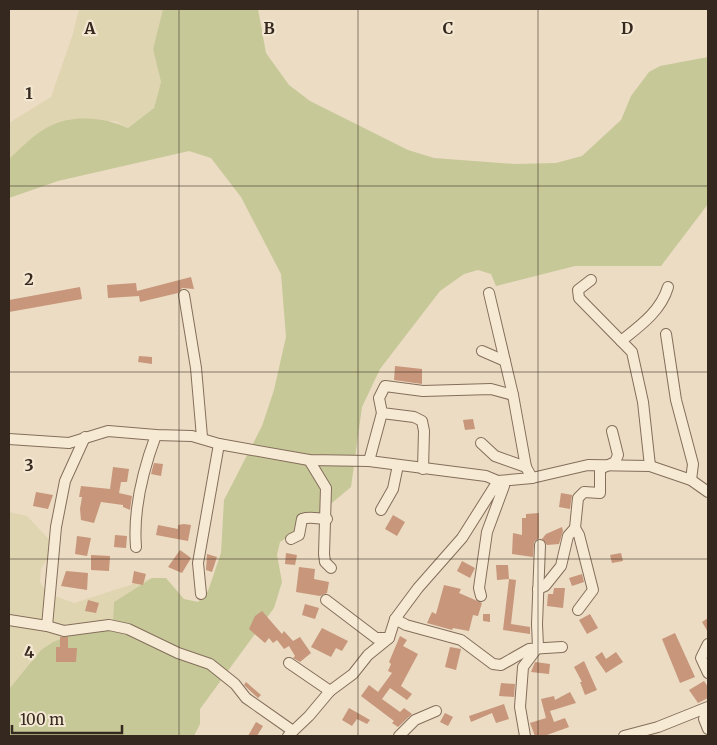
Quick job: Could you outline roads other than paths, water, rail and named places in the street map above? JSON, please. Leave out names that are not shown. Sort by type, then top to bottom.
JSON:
[{"type":"street","points":[[590,280],[578,290],[579,298],[632,352],[643,402],[650,466]]},
{"type":"street","points":[[621,341],[652,316],[668,287]]},
{"type":"street","points":[[489,293],[513,395],[526,467],[532,478]]},
{"type":"street","points":[[184,295],[196,368],[202,437]]},
{"type":"street","points":[[666,334],[676,400],[693,464],[691,480]]},
{"type":"street","points":[[482,352],[505,361]]},
{"type":"street","points":[[369,461],[382,413],[380,398],[385,386],[423,391],[491,389],[513,395]]},
{"type":"street","points":[[382,413],[414,417],[422,422],[424,431],[424,469]]},
{"type":"street","points":[[9,439],[69,443],[108,430],[202,437],[219,444],[309,460],[369,461],[486,476],[504,486],[487,532],[479,588],[481,596]]},
{"type":"street","points":[[538,589],[545,586],[561,566],[568,536],[574,528],[578,498],[584,492],[600,493],[600,469],[615,462],[618,455],[612,431]]},
{"type":"street","points":[[136,547],[136,517],[149,453],[156,435]]},
{"type":"street","points":[[47,626],[56,527],[63,490],[65,481],[86,437]]},
{"type":"street","points":[[481,443],[495,456],[526,467]]},
{"type":"street","points":[[201,594],[198,563],[219,444]]},
{"type":"street","points":[[309,460],[326,488],[325,562],[331,568]]},
{"type":"street","points":[[381,510],[393,489],[398,465]]},
{"type":"street","points":[[498,481],[532,478],[588,465],[650,466],[691,480],[708,492]]},
{"type":"street","points":[[9,620],[47,626],[64,631],[109,625],[128,629],[178,653],[210,664],[235,684],[246,698],[290,734],[309,716],[330,691],[353,674],[368,655],[389,638],[395,619],[418,588],[462,538],[498,481]]},
{"type":"street","points":[[291,539],[299,535],[302,519],[310,516],[318,519],[327,519]]},
{"type":"street","points":[[574,528],[579,535],[593,590],[578,610]]},
{"type":"street","points":[[525,736],[520,707],[522,667],[538,647],[540,545]]},
{"type":"street","points":[[326,600],[376,638],[389,638]]},
{"type":"street","points":[[395,619],[406,625],[461,640],[493,664],[501,665],[529,649],[562,647]]},
{"type":"street","points":[[708,644],[701,658],[708,673]]},
{"type":"street","points":[[289,664],[330,691]]},
{"type":"street","points":[[708,708],[704,719],[708,729]]},
{"type":"street","points":[[624,736],[658,727],[708,708]]},
{"type":"street","points":[[399,736],[415,720],[436,711]]}]
